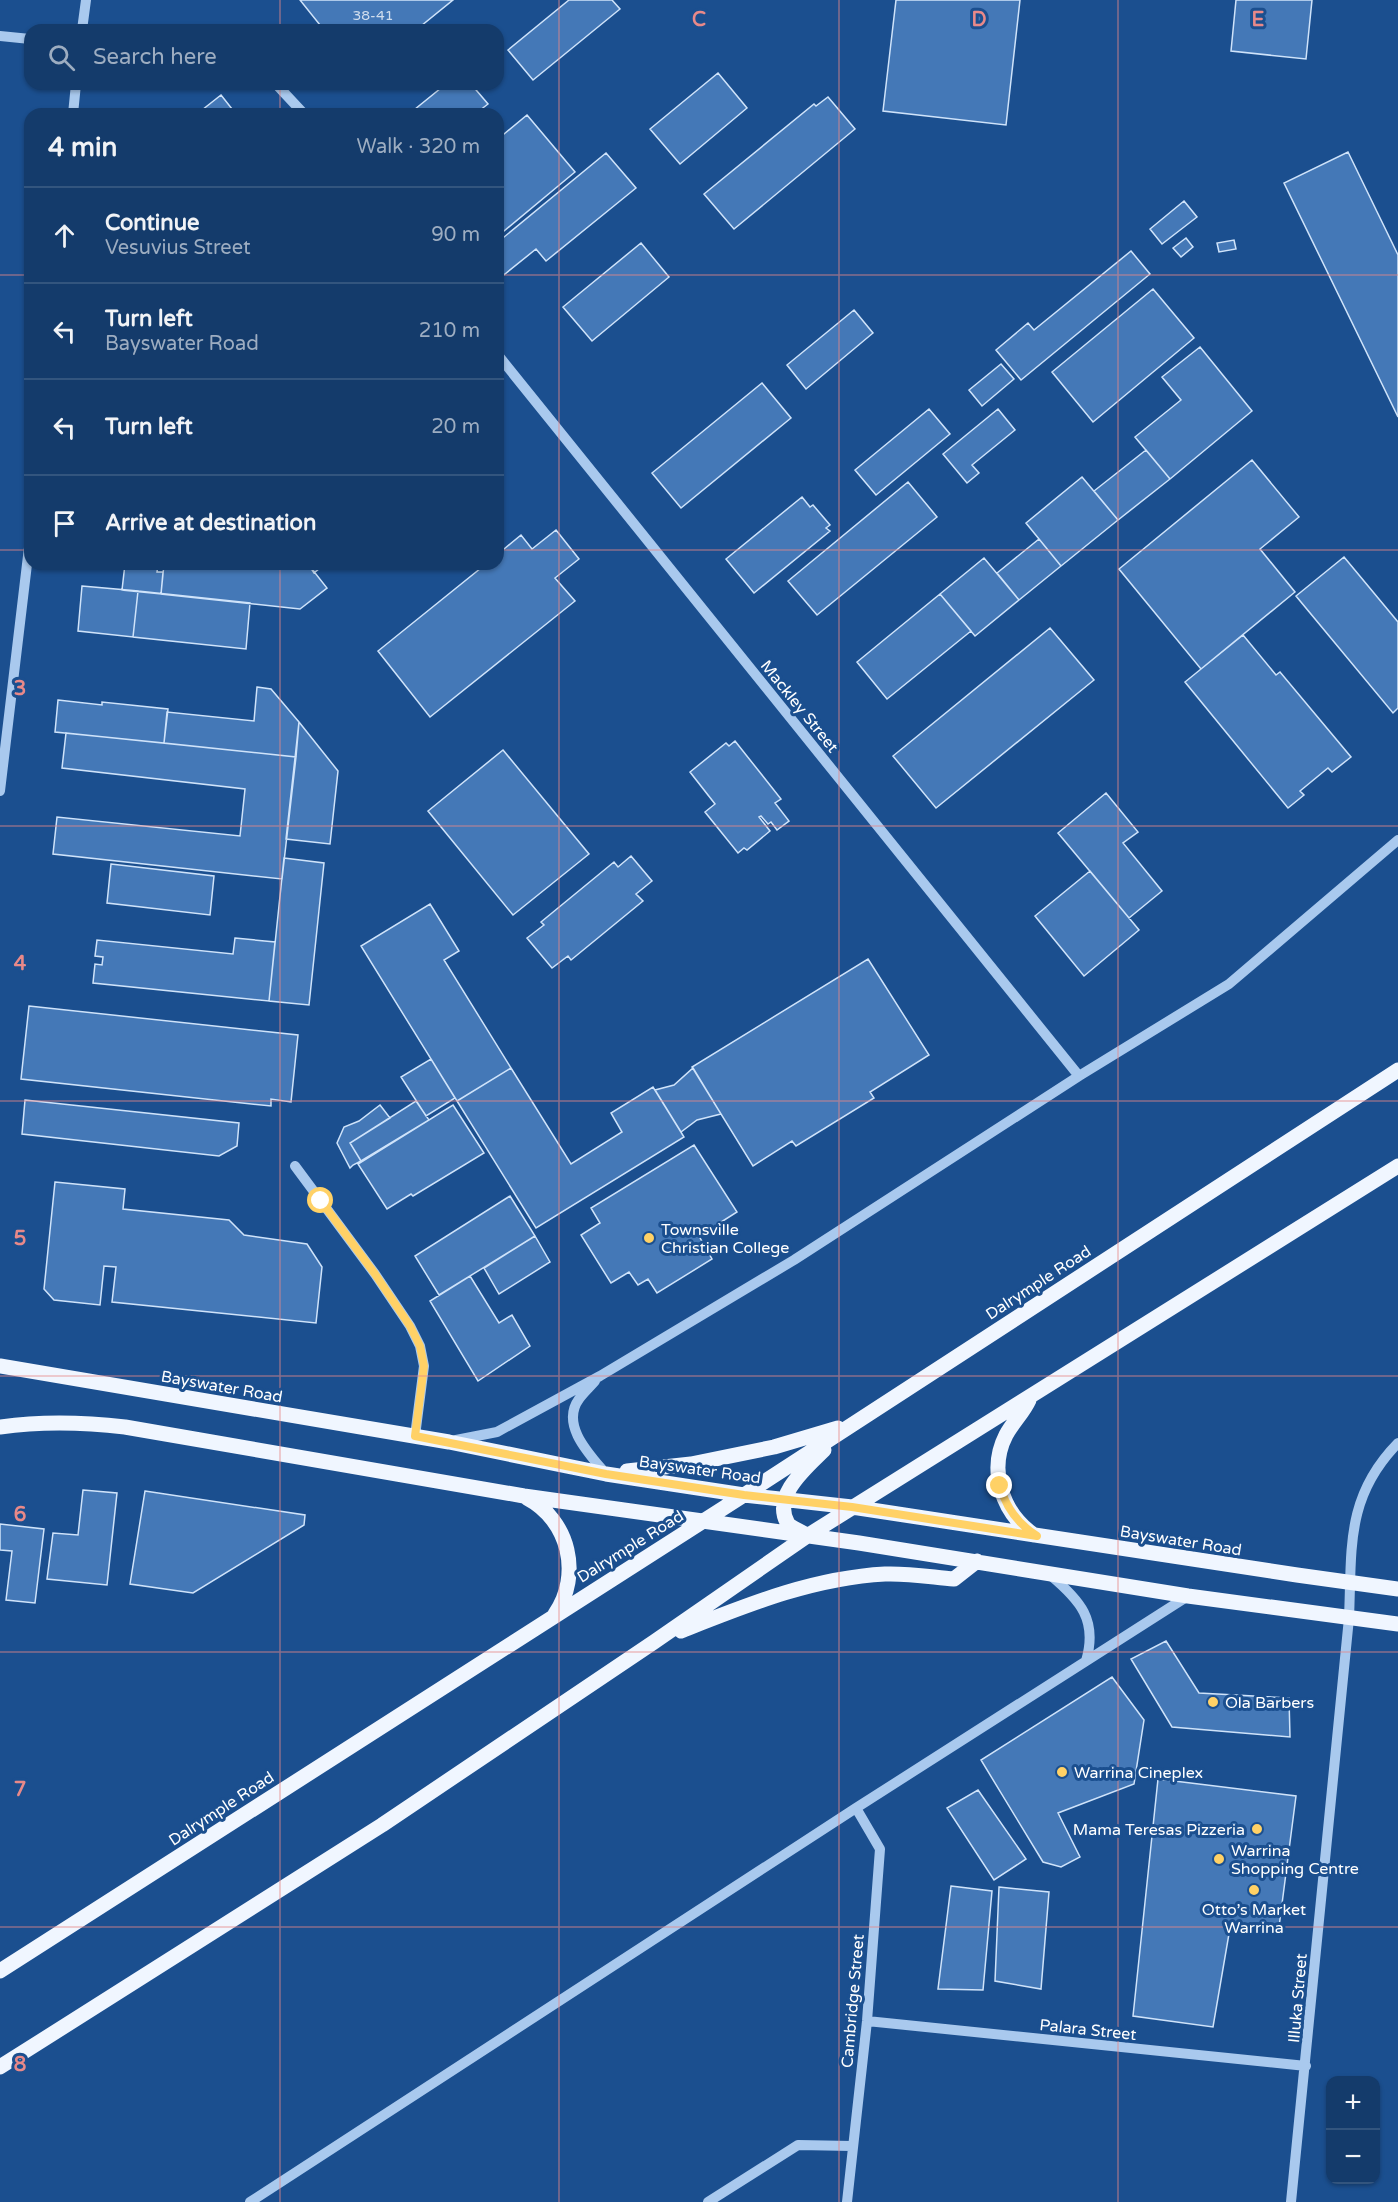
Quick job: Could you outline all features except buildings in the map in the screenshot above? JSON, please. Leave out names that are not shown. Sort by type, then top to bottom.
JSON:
[{"type":"main road","name":"Dalrymple Road","points":[[0,1971],[744,1495],[1398,1070]]},
{"type":"main road","points":[[0,2067],[382,1826],[807,1536],[1398,1166]]},
{"type":"main road","name":"Bayswater Road","points":[[0,1366],[449,1442],[606,1474],[744,1495],[852,1507],[1398,1588]]},
{"type":"main road","points":[[1030,1397],[1024,1411],[1012,1425],[1003,1441],[998,1477],[1002,1495],[1011,1511],[1022,1526],[1037,1536]]},
{"type":"main road","points":[[0,1427],[56,1422],[125,1427],[524,1496],[977,1561],[1050,1575],[1188,1596],[1398,1624]]},
{"type":"main road","points":[[606,1474],[712,1460],[774,1447],[856,1422]]},
{"type":"main road","points":[[807,1536],[789,1525],[784,1511],[785,1500],[803,1472],[856,1422]]},
{"type":"main road","points":[[524,1496],[554,1520],[569,1554],[569,1582],[563,1600],[553,1616]]},
{"type":"main road","points":[[654,1642],[758,1600],[812,1584],[887,1574],[954,1579],[977,1561]]},
{"type":"street","points":[[83,24],[86,0]]},
{"type":"street","points":[[0,36],[24,38]]},
{"type":"street","points":[[74,108],[75,90]]},
{"type":"street","points":[[282,90],[298,108]]},
{"type":"street","name":"Mackley Street","points":[[504,362],[1079,1076]]},
{"type":"street","points":[[0,791],[26,570]]},
{"type":"street","points":[[449,1442],[497,1432],[600,1376],[794,1260],[1079,1076],[1229,984],[1398,840]]},
{"type":"street","points":[[295,1166],[375,1274],[410,1326],[420,1346],[424,1366],[415,1436]]},
{"type":"street","points":[[600,1376],[578,1400],[573,1410],[573,1422],[587,1451],[606,1474]]},
{"type":"street","points":[[1349,1618],[1353,1535],[1358,1503],[1377,1468],[1398,1443]]},
{"type":"street","points":[[1050,1575],[1075,1597],[1086,1616],[1090,1639],[1086,1661]]},
{"type":"street","points":[[250,2202],[856,1808],[1188,1596]]},
{"type":"street","name":"Illuka Street","points":[[1291,2202],[1349,1618]]},
{"type":"street","name":"Cambridge Street","points":[[847,2202],[867,2021],[880,1850],[856,1808]]},
{"type":"street","name":"Palara Street","points":[[867,2021],[1306,2066]]},
{"type":"street","points":[[708,2202],[798,2145],[852,2146]]},
{"type":"place","name":"Townsville Christian College","points":[[649,1238]]},
{"type":"place","name":"Ola Barbers","points":[[1213,1702]]},
{"type":"place","name":"Warrina Cineplex","points":[[1062,1772]]},
{"type":"place","name":"Mama Teresas Pizzeria","points":[[1257,1829]]},
{"type":"place","name":"Warrina Shopping Centre","points":[[1219,1859]]},
{"type":"place","name":"Otto’s Market Warrina","points":[[1254,1890]]},
{"type":"route","points":[[321,1201],[375,1274],[410,1326],[420,1346],[424,1366],[415,1436],[606,1474],[744,1495],[852,1507],[1037,1536],[1016,1519],[1002,1495],[1000,1486]]}]
